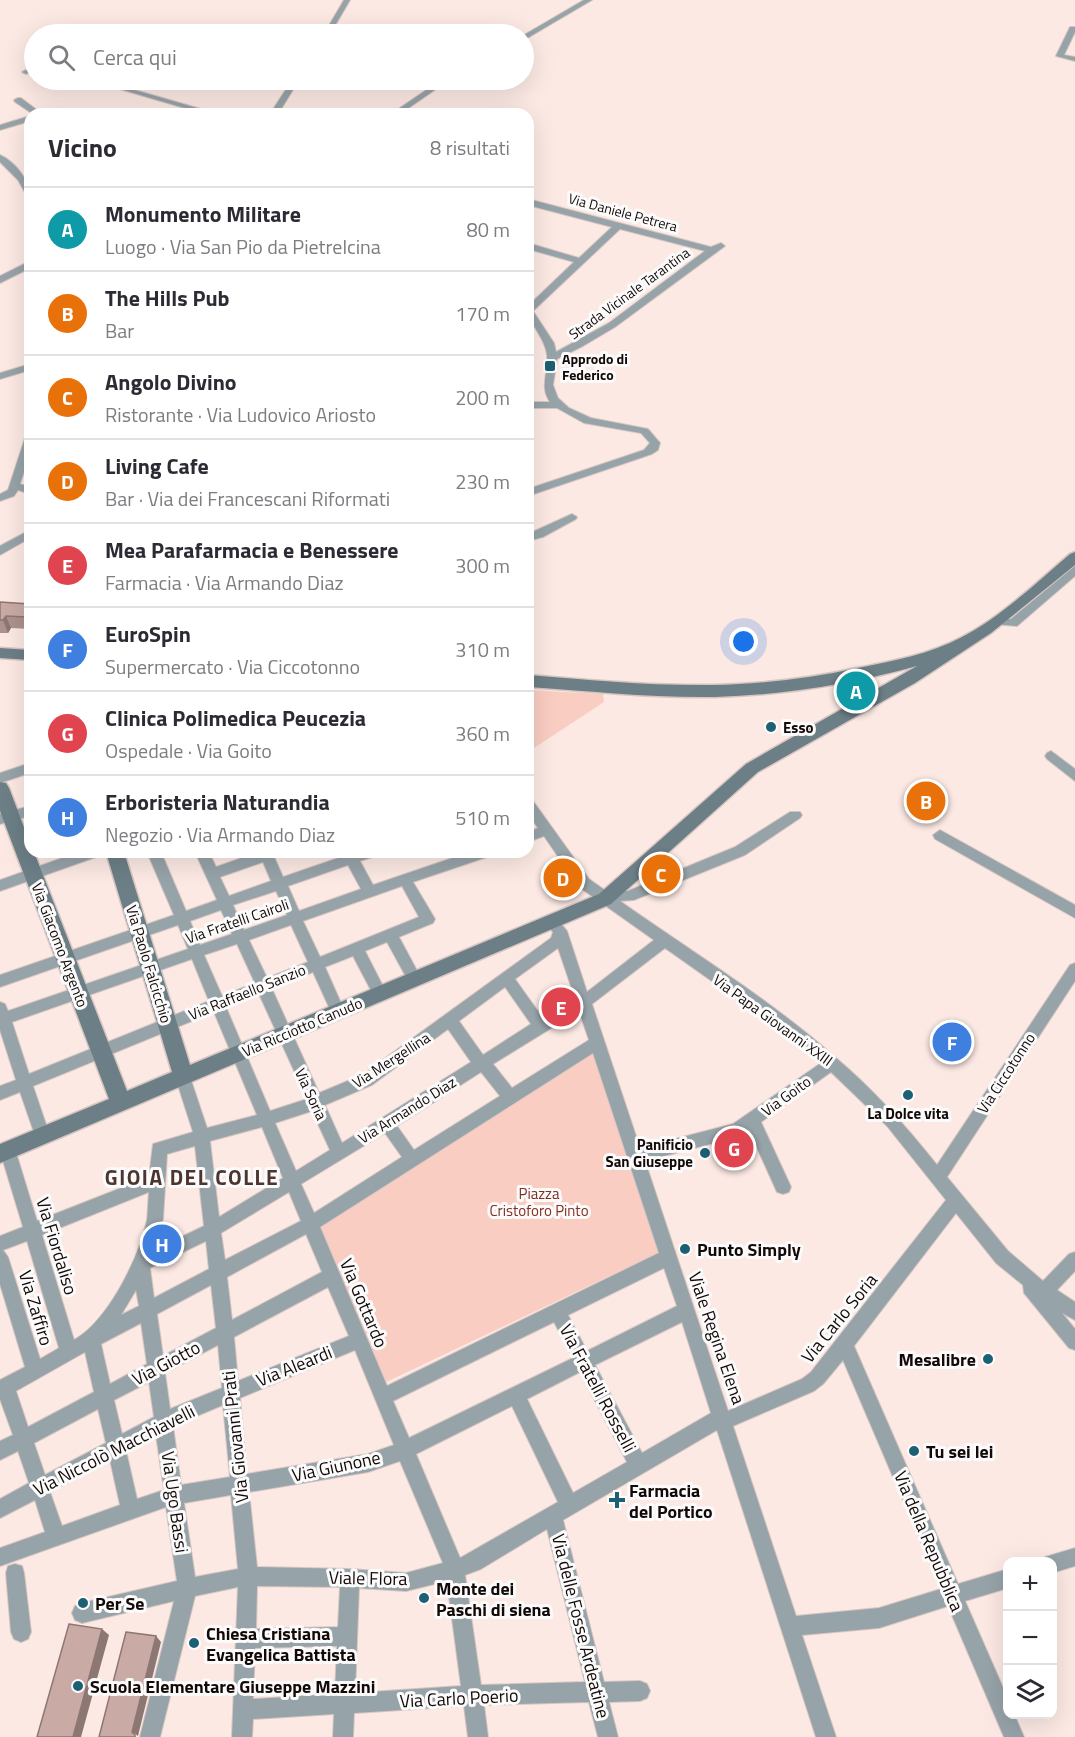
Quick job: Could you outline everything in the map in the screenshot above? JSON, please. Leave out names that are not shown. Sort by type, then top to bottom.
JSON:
[{"type":"main road","name":"Via Ricciotto Canudo","points":[[4,1153],[380,994],[556,927],[606,897],[752,768],[880,696],[997,621],[1075,557]]},
{"type":"main road","points":[[534,681],[673,690],[768,688],[825,681],[893,666],[958,646]]},
{"type":"main road","points":[[0,653],[24,656]]},
{"type":"main road","name":"Via Giacomo Argento","points":[[0,788],[6,818],[24,855]]},
{"type":"main road","name":"Via Giacomo Argento","points":[[25,858],[121,1103]]},
{"type":"main road","name":"Via Paolo Falcicchio","points":[[117,858],[183,1076]]},
{"type":"street","points":[[333,24],[347,0]]},
{"type":"street","points":[[534,32],[590,0]]},
{"type":"street","points":[[1075,30],[1073,29],[1060,56],[1075,59]]},
{"type":"street","points":[[1066,44],[1075,45]]},
{"type":"street","points":[[126,90],[186,108]]},
{"type":"street","points":[[278,108],[289,90]]},
{"type":"street","points":[[404,108],[430,90]]},
{"type":"street","points":[[18,100],[29,108]]},
{"type":"street","points":[[0,128],[24,120]]},
{"type":"street","points":[[0,157],[24,177]]},
{"type":"street","name":"Via Daniele Petrera","points":[[534,204],[711,250]]},
{"type":"street","points":[[534,305],[619,225]]},
{"type":"street","name":"Strada Vicinale Tarantina","points":[[552,357],[570,352],[662,289],[711,250],[721,246]]},
{"type":"street","points":[[534,248],[582,262]]},
{"type":"street","points":[[0,280],[24,267]]},
{"type":"street","points":[[534,319],[549,343],[552,357],[548,385],[553,399],[559,405],[588,421],[644,431],[655,445],[648,452],[534,491]]},
{"type":"street","points":[[0,376],[24,369]]},
{"type":"street","points":[[534,405],[559,405]]},
{"type":"street","points":[[0,498],[10,494],[24,456]]},
{"type":"street","points":[[14,485],[24,489]]},
{"type":"street","points":[[534,536],[572,517]]},
{"type":"street","points":[[0,551],[24,537]]},
{"type":"street","points":[[997,621],[1013,623],[1075,570]]},
{"type":"street","points":[[1051,756],[1075,776]]},
{"type":"street","points":[[0,778],[24,770]]},
{"type":"street","name":"Via Papa Giovanni XXIII","points":[[534,812],[579,878],[663,941],[796,1034],[832,1063],[891,1121],[987,1241],[1017,1271],[1075,1312]]},
{"type":"street","points":[[6,818],[24,813]]},
{"type":"street","points":[[606,897],[628,896],[740,851],[795,815]]},
{"type":"street","points":[[534,835],[547,830]]},
{"type":"street","points":[[940,835],[1075,912]]},
{"type":"street","points":[[0,886],[77,858]]},
{"type":"street","name":"Via Gottardo","points":[[157,858],[454,1569],[478,1737]]},
{"type":"street","name":"Via Soria","points":[[205,858],[261,986],[339,1153]]},
{"type":"street","points":[[212,874],[252,858]]},
{"type":"street","points":[[267,858],[338,1012]]},
{"type":"street","points":[[0,981],[279,884],[343,858]]},
{"type":"street","points":[[352,858],[370,892]]},
{"type":"street","name":"Via Fratelli Cairoli","points":[[1,1015],[79,993],[464,858]]},
{"type":"street","name":"Via Raffaello Sanzio","points":[[0,1093],[428,919],[405,880]]},
{"type":"street","name":"Via Mergellina","points":[[158,1181],[159,1149],[315,1103],[367,1080],[556,941],[556,927]]},
{"type":"street","name":"Viale Regina Elena","points":[[556,927],[598,1042],[826,1737]]},
{"type":"street","points":[[390,934],[415,980]]},
{"type":"street","name":"Via Armando Diaz","points":[[141,1264],[212,1230],[291,1180],[387,1124],[540,1026],[594,995],[663,941]]},
{"type":"street","points":[[356,948],[380,994]]},
{"type":"street","name":"Via Ciccotonno","points":[[937,1178],[1075,969]]},
{"type":"street","points":[[507,979],[540,1026]]},
{"type":"street","points":[[1,1015],[42,1136]]},
{"type":"street","points":[[450,1020],[510,1097]]},
{"type":"street","points":[[56,1536],[3,1388],[147,1309],[310,1224],[598,1042]]},
{"type":"street","name":"Via Goito","points":[[636,1156],[737,1130],[832,1063]]},
{"type":"street","name":"Via Giovanni Prati","points":[[183,1076],[202,1137],[240,1485],[248,1576],[242,1737]]},
{"type":"street","points":[[752,1120],[783,1187]]},
{"type":"street","points":[[387,1124],[412,1159]]},
{"type":"street","name":"Via Fiordaliso","points":[[4,1153],[32,1231],[69,1352]]},
{"type":"street","points":[[0,1244],[158,1181],[155,1219],[141,1264],[121,1302],[91,1340]]},
{"type":"street","name":"Via Carlo Soria","points":[[724,1421],[808,1385],[817,1378],[955,1202]]},
{"type":"street","name":"Via Zaffiro","points":[[0,1257],[35,1370]]},
{"type":"street","points":[[382,1397],[669,1257]]},
{"type":"street","points":[[1044,1291],[1075,1260]]},
{"type":"street","name":"Via Ugo Bassi","points":[[141,1264],[187,1588],[150,1737]]},
{"type":"street","points":[[1017,1271],[1075,1342]]},
{"type":"street","name":"Via Giotto","points":[[0,1451],[332,1276]]},
{"type":"street","name":"Via Giunone","points":[[0,1557],[175,1495],[368,1463],[405,1450],[687,1310]]},
{"type":"street","name":"Via Fratelli Rosselli","points":[[557,1311],[639,1465]]},
{"type":"street","points":[[91,1340],[130,1510]]},
{"type":"street","name":"Via Aleardi","points":[[230,1392],[359,1340]]},
{"type":"street","name":"Via della Repubblica","points":[[845,1344],[1014,1737]]},
{"type":"street","name":"Via Niccolò Macchiavelli","points":[[0,1509],[163,1422],[230,1392]]},
{"type":"street","name":"Via delle Fosse Ardeatine","points":[[515,1394],[562,1511],[597,1694],[608,1737]]},
{"type":"street","name":"Viale Flora","points":[[82,1613],[248,1576],[350,1578],[406,1582],[454,1569],[474,1562],[714,1421],[724,1421]]},
{"type":"street","points":[[1057,1563],[1075,1557]]},
{"type":"street","points":[[15,1573],[21,1632]]},
{"type":"street","points":[[343,1737],[350,1578]]},
{"type":"street","points":[[790,1626],[879,1618],[1003,1580]]},
{"type":"street","points":[[245,1639],[347,1636]]},
{"type":"street","name":"Via Carlo Poerio","points":[[243,1710],[473,1695],[597,1694],[640,1691]]},
{"type":"green space","points":[[534,690],[603,694],[604,702],[534,748]]},
{"type":"green space","name":"Piazza Cristoforo Pinto","points":[[594,1050],[660,1252],[382,1384],[317,1229]]},
{"type":"building","points":[[0,602],[24,604],[24,617],[6,616],[0,620]]},
{"type":"building","name":"Scuola Elementare Giuseppe Mazzini","points":[[69,1624],[102,1629],[73,1737],[37,1737]]},
{"type":"building","name":"Scuola Elementare Giuseppe Mazzini","points":[[126,1632],[156,1636],[132,1732],[135,1737],[99,1737]]},
{"type":"place","name":"Approdo di Federico","points":[[550,366]]},
{"type":"place","name":"Monumento Militare","points":[[856,691]]},
{"type":"place","name":"Esso","points":[[771,727]]},
{"type":"place","name":"The Hills Pub","points":[[926,801]]},
{"type":"place","name":"Angolo Divino","points":[[661,874]]},
{"type":"place","name":"Living Cafe","points":[[563,878]]},
{"type":"place","name":"Mea Parafarmacia e Benessere","points":[[561,1007]]},
{"type":"place","name":"EuroSpin","points":[[952,1042]]},
{"type":"place","name":"La Dolce vita","points":[[908,1095]]},
{"type":"place","name":"Clinica Polimedica Peucezia","points":[[734,1148]]},
{"type":"place","name":"Panificio San Giuseppe","points":[[705,1153]]},
{"type":"place","name":"Erboristeria Naturandia","points":[[162,1244]]},
{"type":"place","name":"Punto Simply","points":[[685,1249]]},
{"type":"place","name":"Mesalibre","points":[[988,1359]]},
{"type":"place","name":"Tu sei lei","points":[[914,1451]]},
{"type":"place","name":"Farmacia del Portico","points":[[617,1500]]},
{"type":"place","name":"Monte dei Paschi di siena","points":[[424,1598]]},
{"type":"place","name":"Per Se","points":[[83,1603]]},
{"type":"place","name":"Chiesa Cristiana Evangelica Battista","points":[[194,1643]]},
{"type":"place","name":"Scuola Elementare Giuseppe Mazzini","points":[[78,1686]]},
{"type":"district","name":"GIOIA DEL COLLE","points":[[192,1177]]}]
